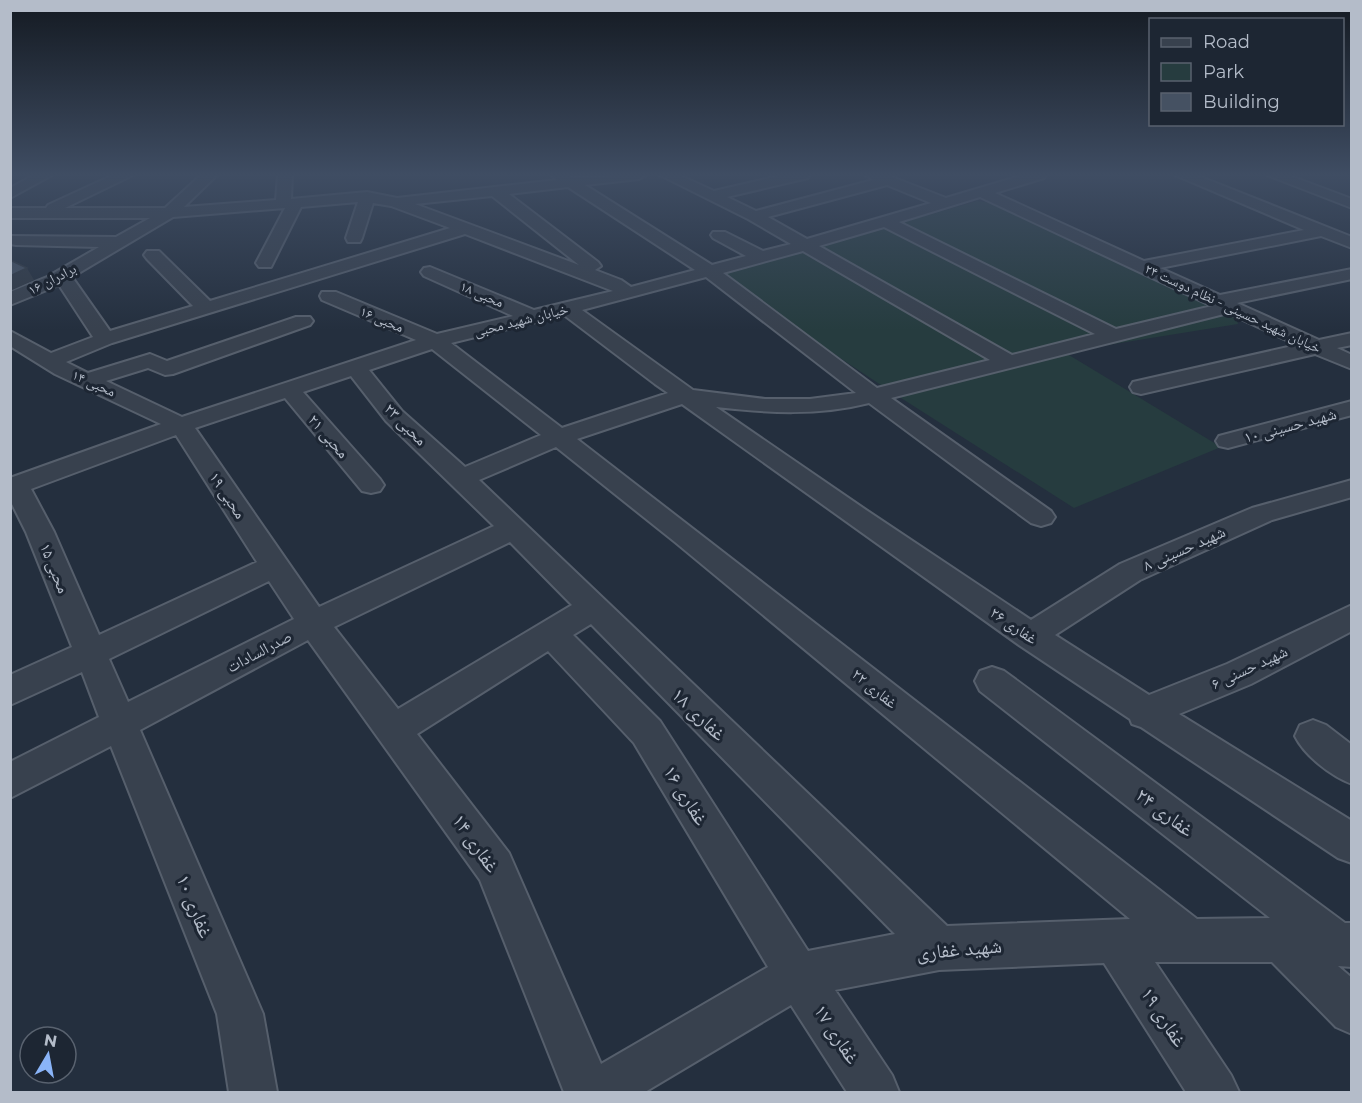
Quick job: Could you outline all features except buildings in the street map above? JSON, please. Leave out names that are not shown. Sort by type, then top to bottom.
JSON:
[{"type":"street","points":[[13,241],[42,226]]},
{"type":"street","name":"برادران ۱۶","points":[[10,300],[62,276],[146,226]]},
{"type":"street","points":[[265,263],[280,226]]},
{"type":"street","points":[[354,238],[359,226]]},
{"type":"street","points":[[462,226],[621,289]]},
{"type":"street","points":[[541,226],[621,289]]},
{"type":"street","points":[[639,226],[709,271],[874,396],[1041,517]]},
{"type":"street","points":[[773,226],[1009,362]]},
{"type":"street","name":"خیابان شهید محبی","points":[[13,486],[288,388],[435,341],[567,308],[621,289],[709,271],[871,226]]},
{"type":"street","points":[[896,226],[1114,336]]},
{"type":"street","name":"خیابان شهید حسینی - نظام دوست ۲۴","points":[[1057,226],[1352,363]]},
{"type":"street","points":[[1311,226],[1352,243]]},
{"type":"street","points":[[50,361],[105,339],[466,228]]},
{"type":"street","points":[[1144,266],[1322,231]]},
{"type":"street","points":[[719,235],[761,257]]},
{"type":"street","points":[[13,241],[119,242]]},
{"type":"street","points":[[153,255],[206,307]]},
{"type":"street","name":"محبی ۱۸","points":[[430,272],[533,317]]},
{"type":"street","points":[[462,478],[558,437],[683,396],[765,406],[843,404],[1114,336],[1224,304],[1352,274]]},
{"type":"street","points":[[62,276],[105,339]]},
{"type":"street","name":"محبی ۱۶","points":[[329,296],[435,341],[558,437]]},
{"type":"street","name":"غفاری ۲۶","points":[[567,308],[683,396],[1030,636],[1144,713],[1352,844]]},
{"type":"street","points":[[88,380],[150,360],[165,369],[303,321]]},
{"type":"street","name":"محبی ۱۴","points":[[10,337],[50,361],[181,425]]},
{"type":"street","points":[[1141,387],[1352,339]]},
{"type":"street","name":"محبی ۲۳","points":[[355,366],[394,416],[462,478]]},
{"type":"street","name":"محبی ۲۱","points":[[288,388],[371,484]]},
{"type":"street","name":"شهید حسینی ۱۰","points":[[1228,441],[1352,408]]},
{"type":"street","name":"محبی ۱۹","points":[[181,425],[313,623]]},
{"type":"street","name":"غفاری ۲۲","points":[[558,437],[695,543],[1190,941]]},
{"type":"street","name":"غفاری ۱۸","points":[[462,478],[939,948]]},
{"type":"street","name":"محبی ۱۵","points":[[13,486],[40,532],[120,724]]},
{"type":"street","name":"شهید حسینی ۸","points":[[1030,636],[1130,572],[1262,514],[1352,488]]},
{"type":"street","name":"صدرالسادات","points":[[10,781],[313,623],[512,529]]},
{"type":"street","points":[[10,691],[275,566]]},
{"type":"street","points":[[393,730],[592,608]]},
{"type":"street","name":"شهید حسنی ۶","points":[[1144,713],[1239,674],[1352,617]]},
{"type":"street","name":"غفاری ۱۴","points":[[313,623],[495,867],[588,1092]]},
{"type":"street","name":"غفاری ۱۶","points":[[550,633],[647,732],[798,975]]},
{"type":"street","name":"غفاری ۲۴","points":[[992,681],[1345,944]]},
{"type":"street","name":"غفاری ۱۰","points":[[120,724],[240,1014],[253,1092]]},
{"type":"street","points":[[1312,736],[1352,767]]},
{"type":"street","points":[[1281,940],[1352,1011]]},
{"type":"street","name":"شهید غفاری","points":[[600,1092],[798,975],[939,948],[1115,941],[1281,940],[1345,944]]},
{"type":"street","name":"غفاری ۱۹","points":[[1115,941],[1214,1092]]},
{"type":"street","name":"غفاری ۱۷","points":[[798,975],[875,1092]]},
{"type":"green space","points":[[888,226],[1049,226],[1235,314],[1238,324],[1064,352],[1221,447],[1074,508],[890,391],[716,276]]}]
